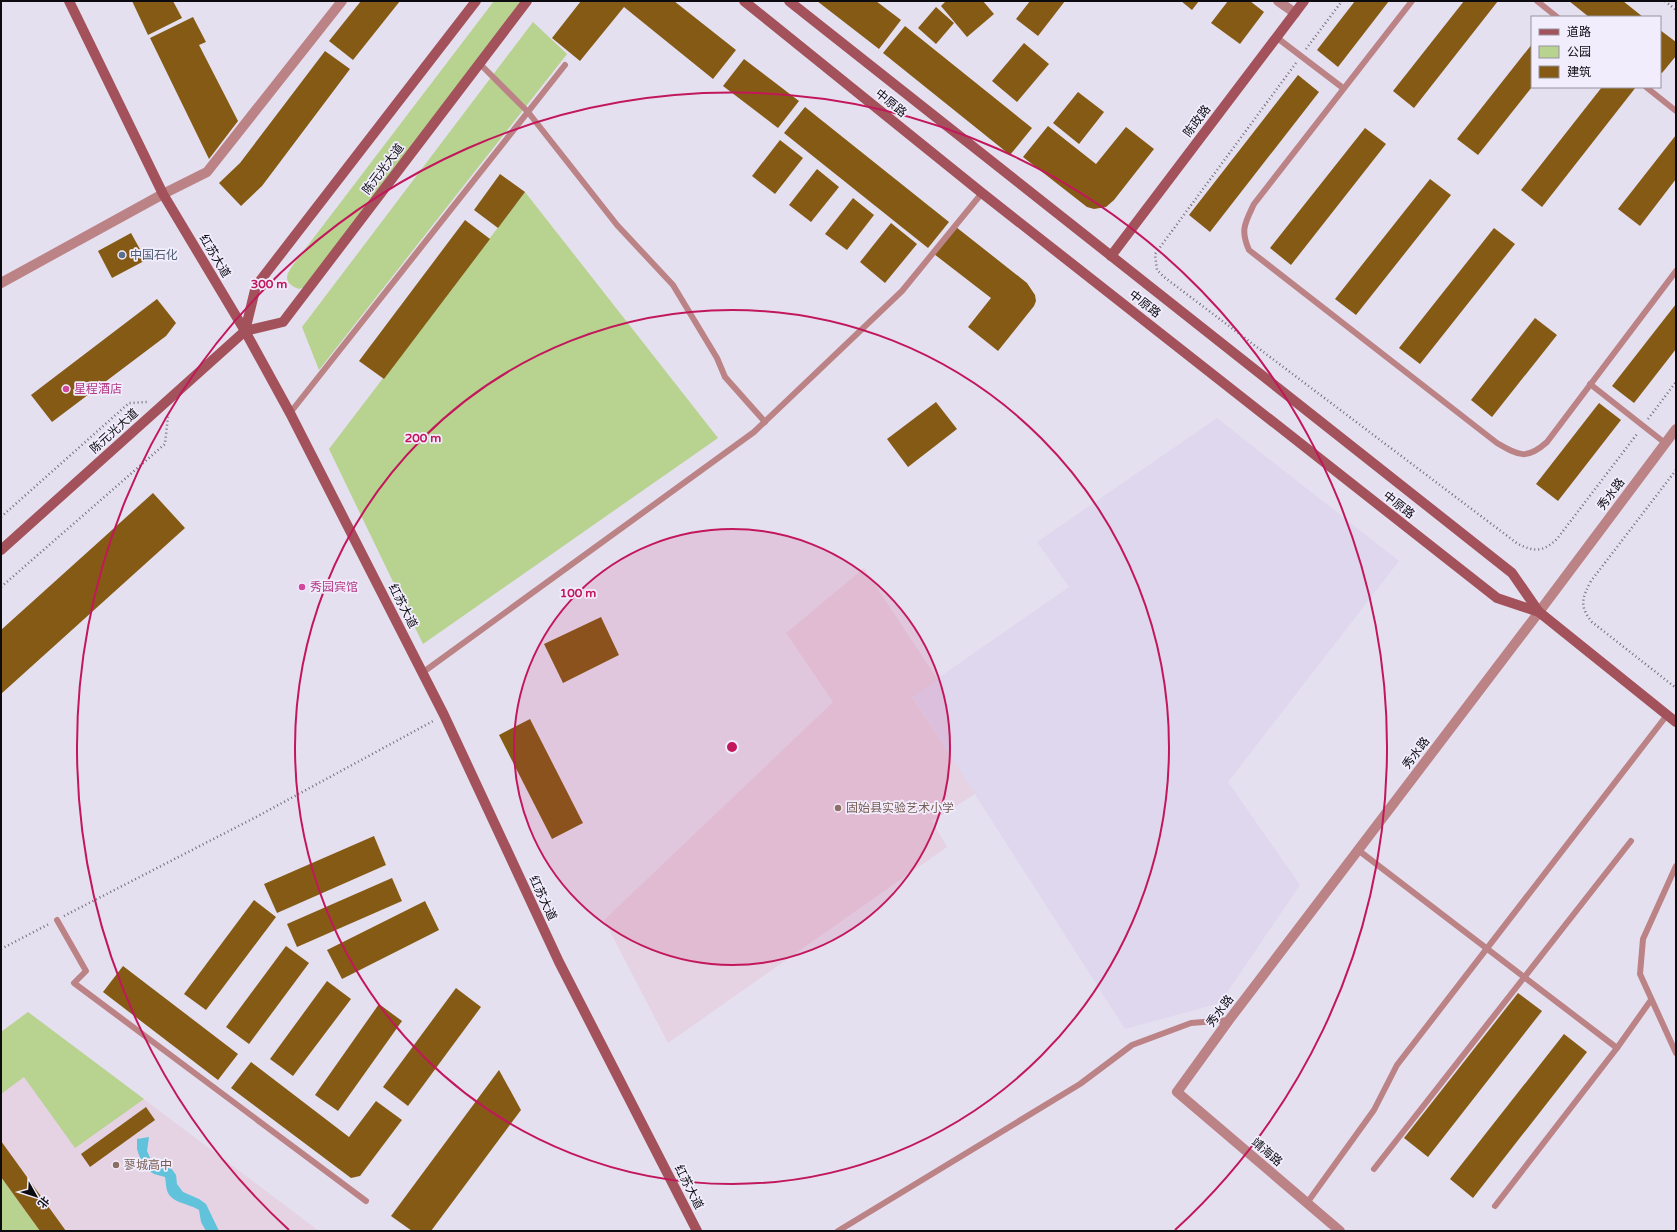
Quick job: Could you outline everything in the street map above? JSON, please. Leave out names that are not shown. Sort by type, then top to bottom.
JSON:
[{"type":"main road","name":"红苏大道","points":[[69,1],[163,194],[245,331],[290,413],[444,715],[559,962],[697,1231]]},
{"type":"main road","points":[[245,331],[256,286],[476,1]]},
{"type":"main road","name":"陈元光大道","points":[[1,550],[245,331],[283,322],[527,1]]},
{"type":"main road","name":"中原路","points":[[744,1],[982,193],[1497,598],[1539,612]]},
{"type":"main road","name":"中原路","points":[[790,1],[1512,573],[1539,612],[1676,722]]},
{"type":"main road","name":"陈政路","points":[[1111,256],[1304,1]]},
{"type":"street","points":[[1,283],[163,194],[207,172],[342,1]]},
{"type":"street","points":[[1278,1],[1295,13]]},
{"type":"street","name":"秀水路","points":[[1177,1092],[1229,1020],[1676,429]]},
{"type":"street","name":"靖海路","points":[[1177,1092],[1340,1231]]},
{"type":"lane","points":[[1412,1],[1254,204],[1245,222],[1243,237],[1249,250],[1497,443],[1508,450],[1521,455],[1531,454],[1547,442],[1676,271]]},
{"type":"lane","points":[[1537,1],[1556,16]]},
{"type":"lane","points":[[1276,37],[1343,88]]},
{"type":"lane","points":[[479,63],[528,112],[617,225],[673,285],[717,358],[725,377],[764,422]]},
{"type":"lane","points":[[290,413],[565,65]]},
{"type":"lane","points":[[1647,88],[1676,111]]},
{"type":"lane","points":[[422,674],[754,432],[902,291],[982,193]]},
{"type":"lane","points":[[1590,384],[1665,443]]},
{"type":"lane","points":[[1307,1203],[1374,1110],[1397,1065],[1667,715]]},
{"type":"lane","points":[[1374,1169],[1631,841]]},
{"type":"lane","points":[[1358,850],[1617,1048]]},
{"type":"lane","points":[[1676,866],[1642,939],[1640,974],[1676,1053]]},
{"type":"lane","points":[[57,920],[86,971],[74,983],[366,1201]]},
{"type":"lane","points":[[1495,1206],[1617,1048],[1651,1000]]},
{"type":"lane","points":[[838,1231],[1080,1084],[1132,1045],[1191,1023],[1229,1020]]},
{"type":"path","points":[[1665,1],[1676,10]]},
{"type":"path","points":[[1,587],[165,444],[169,399]]},
{"type":"path","points":[[1,517],[129,403],[149,401]]},
{"type":"path","points":[[1676,470],[1591,581],[1584,594],[1583,603],[1584,613],[1592,622],[1676,688]]},
{"type":"path","points":[[1,949],[258,816],[444,715]]},
{"type":"shaded area","points":[[1217,418],[1399,561],[1228,782],[1300,885],[1220,1003],[1125,1029],[912,696],[1069,587],[1037,542]]},
{"type":"shaded area","name":"固始县实验艺术小学","points":[[864,568],[938,680],[912,697],[975,794],[932,821],[947,847],[668,1043],[604,920],[833,702],[786,633]]},
{"type":"shaded area","name":"蓼城高中","points":[[28,1012],[319,1231],[1,1231],[1,1032]]},
{"type":"green space","points":[[494,1],[522,1],[305,287],[299,289],[293,286],[287,279],[289,271]]},
{"type":"green space","points":[[533,22],[567,54],[319,370],[302,327]]},
{"type":"green space","points":[[525,192],[718,438],[423,644],[329,449]]},
{"type":"green space","points":[[28,1012],[144,1099],[75,1148],[24,1077],[1,1094],[1,1032]]},
{"type":"green space","points":[[1,1177],[40,1231],[1,1231]]},
{"type":"water","points":[[149,1137],[147,1151],[152,1162],[171,1168],[176,1175],[177,1184],[183,1192],[206,1204],[219,1231],[206,1231],[201,1222],[199,1210],[170,1196],[167,1191],[165,1177],[154,1174],[143,1167],[137,1149],[137,1139]]},
{"type":"building","points":[[132,1],[173,1],[182,18],[148,35]]},
{"type":"building","points":[[361,1],[400,1],[353,60],[329,41]]},
{"type":"building","points":[[581,1],[674,1],[736,50],[713,79],[624,7],[580,61],[552,38]]},
{"type":"building","points":[[817,1],[876,1],[901,20],[879,49]]},
{"type":"building","points":[[946,1],[983,1],[994,14],[967,37],[941,6]]},
{"type":"building","points":[[1030,1],[1065,1],[1038,36],[1016,19]]},
{"type":"building","points":[[1181,1],[1199,1],[1192,10]]},
{"type":"building","points":[[1228,1],[1250,1],[1264,12],[1240,44],[1211,23]]},
{"type":"building","points":[[1355,1],[1389,1],[1338,67],[1317,50]]},
{"type":"building","points":[[1464,1],[1498,1],[1414,108],[1393,91]]},
{"type":"building","points":[[1569,1],[1623,1],[1642,16],[1588,16]]},
{"type":"building","points":[[936,7],[954,23],[936,44],[918,28]]},
{"type":"building","points":[[193,17],[206,42],[199,45],[238,121],[209,159],[150,38]]},
{"type":"building","points":[[905,26],[1032,128],[1010,155],[883,53]]},
{"type":"building","points":[[1661,31],[1676,42],[1676,56],[1662,73]]},
{"type":"building","points":[[1024,43],[1049,64],[1017,102],[992,81]]},
{"type":"building","points":[[1531,45],[1531,88],[1478,155],[1457,139]]},
{"type":"building","points":[[325,51],[350,69],[262,186],[241,206],[219,183],[240,163]]},
{"type":"building","points":[[744,59],[799,101],[778,128],[723,86]]},
{"type":"building","points":[[1298,75],[1319,92],[1210,232],[1189,215]]},
{"type":"building","points":[[1601,88],[1635,88],[1542,207],[1521,190]]},
{"type":"building","points":[[1078,92],[1104,112],[1079,144],[1053,123]]},
{"type":"building","points":[[805,107],[949,222],[928,248],[784,133]]},
{"type":"building","points":[[1048,126],[1096,164],[1126,127],[1154,149],[1114,200],[1106,207],[1094,209],[1087,207],[1023,157]]},
{"type":"building","points":[[1365,128],[1386,144],[1291,265],[1270,248]]},
{"type":"building","points":[[1676,135],[1676,179],[1640,226],[1618,209]]},
{"type":"building","points":[[780,140],[803,158],[775,194],[752,176]]},
{"type":"building","points":[[817,169],[839,187],[811,222],[789,205]]},
{"type":"building","points":[[500,174],[525,192],[498,228],[474,210]]},
{"type":"building","points":[[1430,179],[1451,195],[1356,315],[1335,299]]},
{"type":"building","points":[[853,198],[874,215],[847,250],[825,234]]},
{"type":"building","points":[[465,220],[490,239],[384,379],[359,361]]},
{"type":"building","points":[[891,223],[917,244],[885,283],[860,262]]},
{"type":"building","points":[[956,227],[1027,283],[1035,295],[1036,301],[1034,306],[998,351],[968,327],[991,298],[934,254]]},
{"type":"building","points":[[1494,228],[1515,244],[1420,364],[1399,348]]},
{"type":"building","name":"中国石化","points":[[131,233],[146,260],[112,278],[98,251]]},
{"type":"building","points":[[157,299],[176,323],[166,336],[52,422],[31,395]]},
{"type":"building","points":[[1676,304],[1676,349],[1634,403],[1612,386]]},
{"type":"building","points":[[1535,318],[1557,335],[1492,417],[1471,400]]},
{"type":"building","points":[[936,402],[957,429],[908,467],[887,439]]},
{"type":"building","points":[[1599,403],[1621,420],[1558,501],[1536,484]]},
{"type":"building","points":[[153,493],[185,528],[1,694],[1,630]]},
{"type":"building","points":[[601,617],[619,655],[563,683],[544,644]]},
{"type":"building","points":[[530,719],[583,823],[552,839],[499,735]]},
{"type":"building","points":[[374,836],[386,865],[277,913],[264,884]]},
{"type":"building","points":[[392,878],[402,901],[297,947],[287,924]]},
{"type":"building","points":[[254,900],[276,917],[206,1010],[184,994]]},
{"type":"building","points":[[425,901],[439,930],[342,979],[327,950]]},
{"type":"building","points":[[286,946],[309,963],[249,1044],[226,1027]]},
{"type":"building","points":[[123,966],[238,1054],[218,1080],[103,992]]},
{"type":"building","points":[[327,981],[351,999],[293,1076],[270,1059]]},
{"type":"building","points":[[456,988],[481,1007],[408,1106],[383,1087]]},
{"type":"building","points":[[1518,993],[1542,1011],[1428,1157],[1404,1138]]},
{"type":"building","points":[[379,1004],[402,1021],[338,1111],[315,1095]]},
{"type":"building","points":[[1564,1034],[1587,1052],[1473,1198],[1450,1179]]},
{"type":"building","points":[[251,1062],[349,1137],[376,1101],[402,1120],[360,1176],[351,1178],[231,1088]]},
{"type":"building","points":[[499,1070],[521,1110],[431,1231],[412,1231],[391,1216]]},
{"type":"building","points":[[146,1107],[155,1120],[90,1167],[81,1154]]},
{"type":"building","points":[[1,1141],[66,1231],[40,1231],[1,1177]]},
{"type":"place","name":"中国石化","points":[[122,255]]},
{"type":"place","name":"星程酒店","points":[[66,389]]},
{"type":"place","name":"秀园宾馆","points":[[302,587]]},
{"type":"place","name":"固始县实验艺术小学","points":[[838,808]]},
{"type":"place","name":"蓼城高中","points":[[116,1165]]}]
